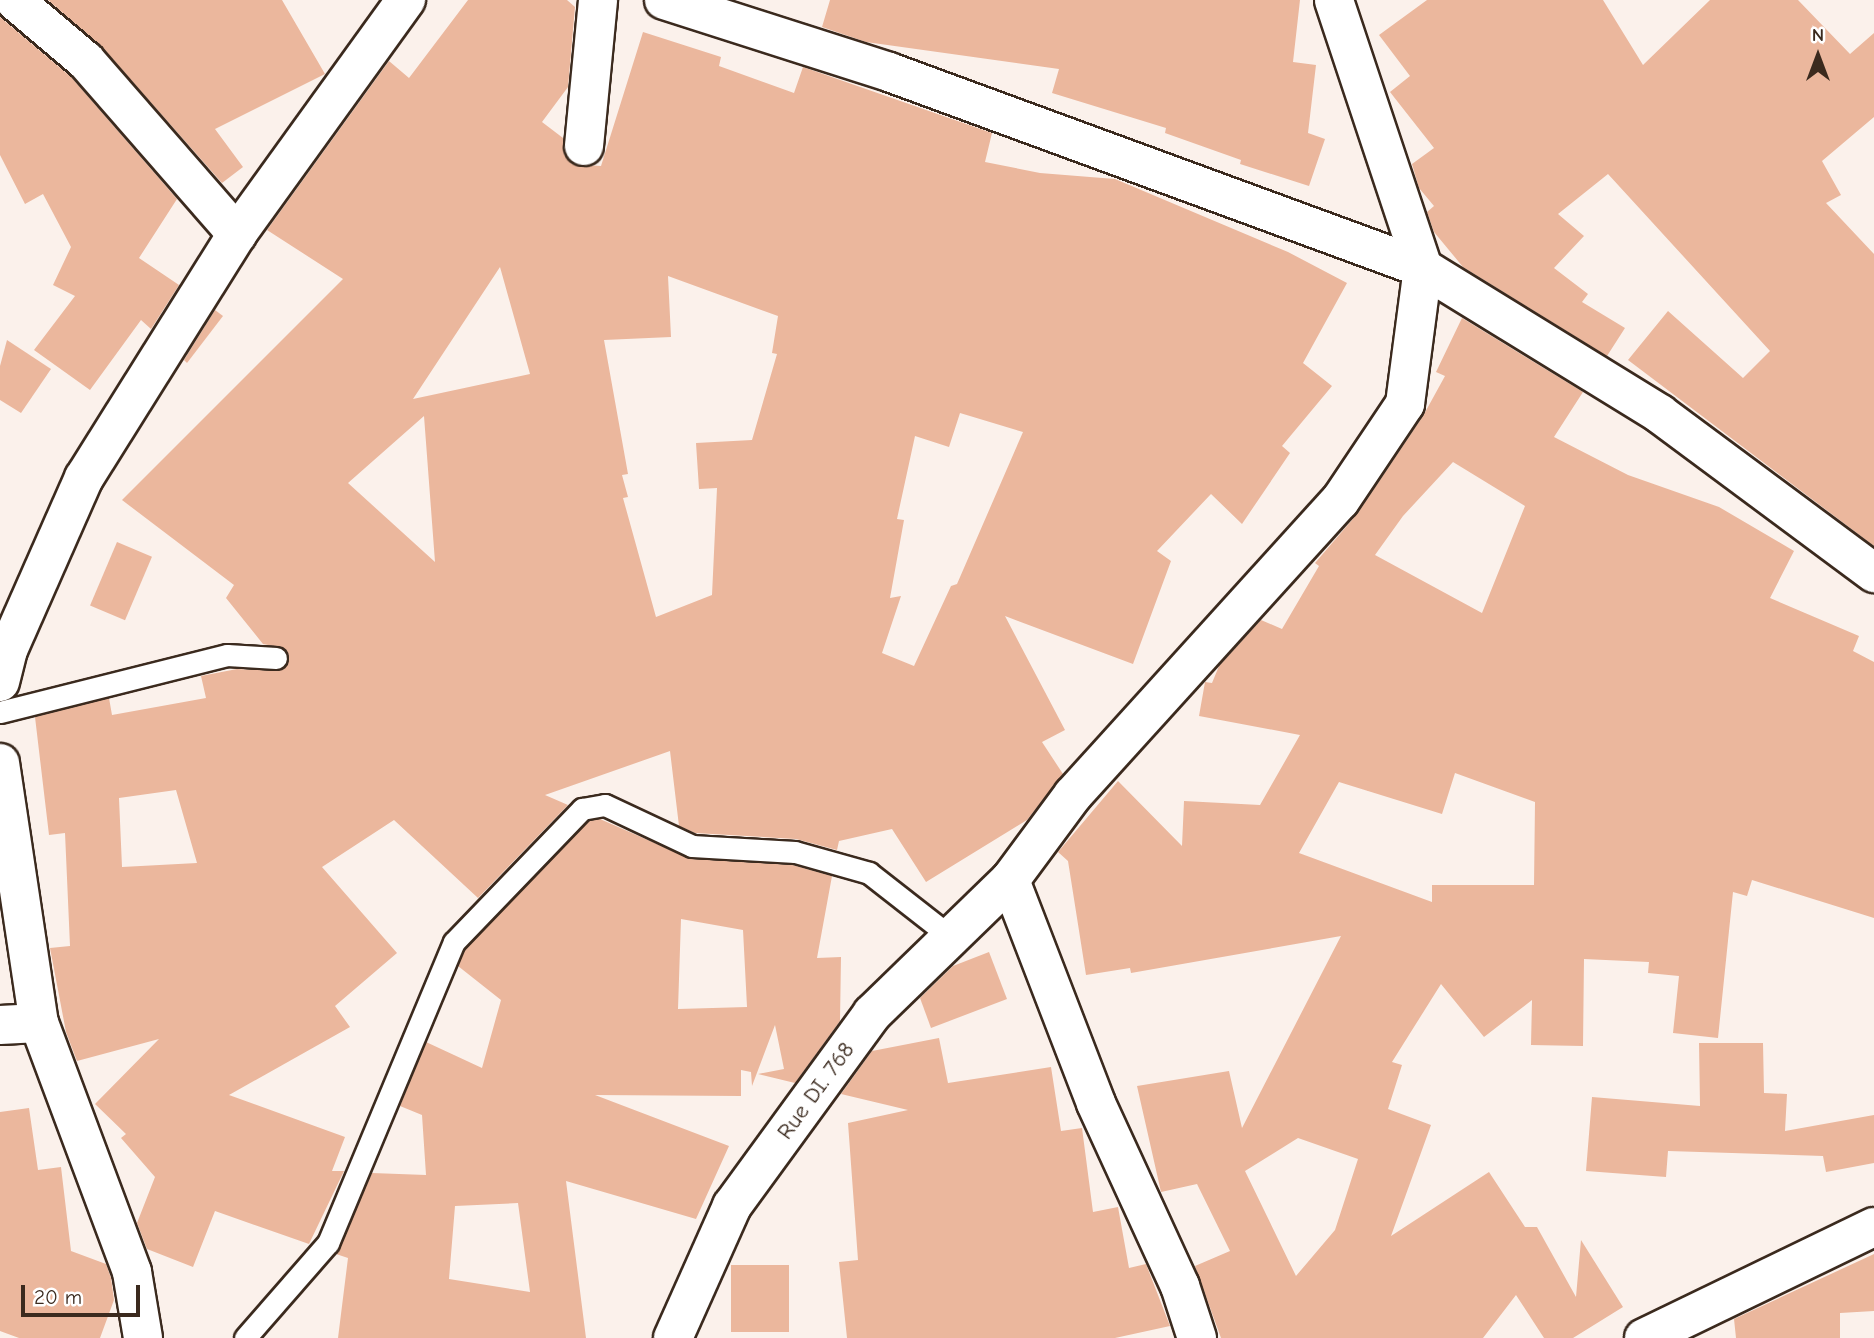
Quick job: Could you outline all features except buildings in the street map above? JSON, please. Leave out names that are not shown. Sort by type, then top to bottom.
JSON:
[{"type":"street","points":[[14,0],[86,61],[237,234]]},
{"type":"street","points":[[0,682],[8,650],[84,478],[237,234],[406,0]]},
{"type":"street","points":[[584,146],[598,0]]},
{"type":"street","points":[[664,0],[889,72],[1423,268],[1660,414],[1874,573]]},
{"type":"street","points":[[1334,0],[1423,268]]},
{"type":"street","name":"Rue DI. 768","points":[[673,1338],[733,1206],[872,1014],[1010,880],[1073,795],[1340,501],[1405,404],[1423,268]]},
{"type":"street","points":[[0,763],[39,1023],[132,1272],[143,1338]]},
{"type":"street","points":[[1010,880],[1096,1103],[1180,1286],[1197,1338]]},
{"type":"street","points":[[0,1025],[39,1023]]},
{"type":"street","points":[[1644,1338],[1874,1227]]},
{"type":"lane","points":[[0,712],[227,655],[276,659]]},
{"type":"lane","points":[[245,1338],[328,1243],[454,942],[582,808],[605,805],[692,846],[795,852],[869,873],[951,937]]}]
